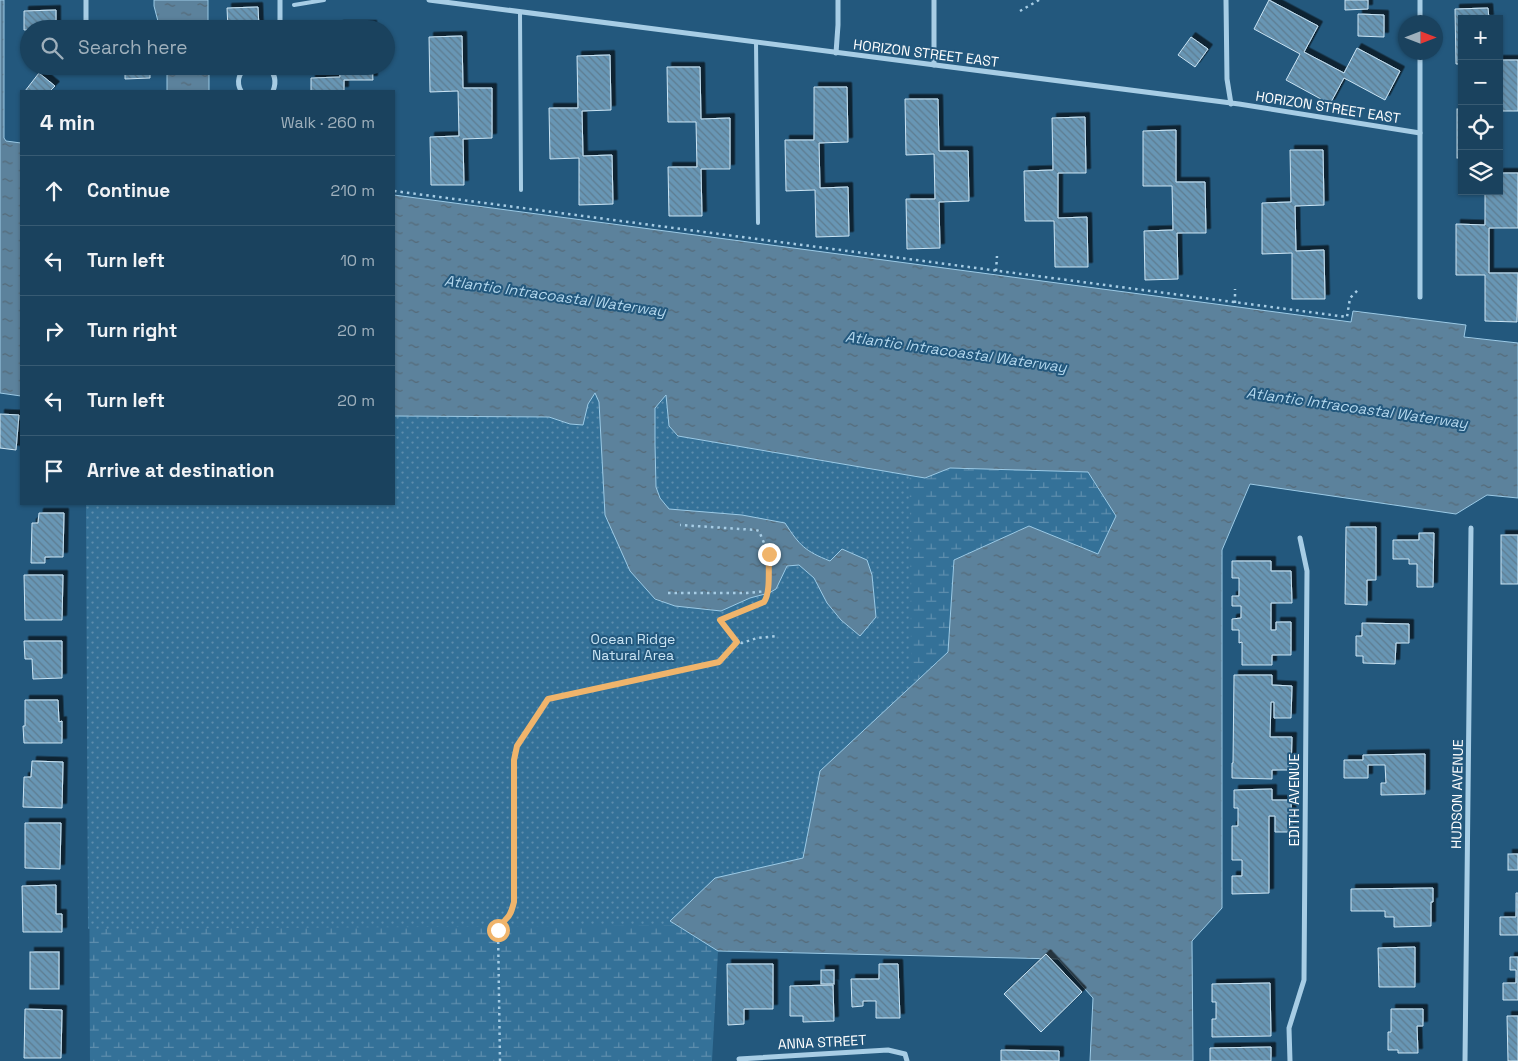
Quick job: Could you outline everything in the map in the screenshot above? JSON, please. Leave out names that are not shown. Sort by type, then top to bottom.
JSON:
[{"type":"street","points":[[86,0],[86,20]]},
{"type":"street","points":[[280,0],[280,20]]},
{"type":"street","name":"HORIZON STREET EAST","points":[[429,0],[1231,104],[1420,134]]},
{"type":"street","points":[[836,53],[838,0]]},
{"type":"street","points":[[934,0],[934,65]]},
{"type":"street","points":[[1226,0],[1227,79],[1231,104]]},
{"type":"street","points":[[1420,0],[1420,15]]},
{"type":"street","points":[[1420,60],[1420,297]]},
{"type":"street","points":[[239,75],[238,81],[241,90]]},
{"type":"street","points":[[273,75],[275,81],[273,90]]},
{"type":"street","name":"HUDSON AVENUE","points":[[1465,1061],[1471,528]]},
{"type":"street","name":"EDITH AVENUE","points":[[1290,1061],[1289,1028],[1304,980],[1307,571],[1300,538]]},
{"type":"street","name":"ANNA STREET","points":[[739,1059],[888,1050],[906,1054],[907,1061]]},
{"type":"lane","points":[[294,6],[324,0]]},
{"type":"lane","points":[[520,12],[521,190]]},
{"type":"lane","points":[[756,42],[758,222]]},
{"type":"path","points":[[1020,11],[1039,0]]},
{"type":"path","points":[[395,191],[1348,317],[1350,298],[1358,290]]},
{"type":"path","points":[[996,271],[997,256]]},
{"type":"path","points":[[1234,302],[1236,289]]},
{"type":"path","points":[[680,526],[759,531],[769,554],[767,598],[764,602],[720,620],[737,642],[742,643],[757,638],[778,636]]},
{"type":"path","points":[[668,593],[747,593],[768,591]]},
{"type":"path","points":[[500,1061],[498,930],[500,924],[511,913],[514,902],[514,760],[517,746],[548,699],[719,662],[737,642]]},
{"type":"green space","name":"Ocean Ridge Natural Area","points":[[395,333],[909,383],[913,924],[88,929],[86,505],[395,505]]},
{"type":"green space","name":"Ocean Ridge Natural Area","points":[[655,408],[925,478],[950,468],[1088,472],[1116,516],[1098,554],[1029,526],[954,560],[948,652],[820,771],[670,921],[718,951],[712,1061],[90,1061],[88,558],[395,504]]},
{"type":"water","points":[[0,0],[4,0],[4,138],[6,141],[20,143],[20,396],[0,393]]},
{"type":"water","points":[[154,0],[208,0],[208,20],[158,20]]},
{"type":"water","points":[[167,75],[209,75],[209,90],[167,90]]},
{"type":"water","name":"Atlantic Intracoastal Waterway","points":[[395,195],[1351,322],[1353,311],[1466,325],[1464,337],[1518,343],[1518,498],[1487,495],[1456,514],[1250,484],[1222,550],[1222,908],[1192,941],[1193,1061],[1090,1061],[1093,998],[1058,959],[718,951],[670,921],[715,878],[803,858],[820,771],[948,652],[954,560],[1029,526],[1098,554],[1116,516],[1088,472],[950,468],[925,478],[678,436],[669,426],[666,395],[655,408],[656,487],[660,498],[669,509],[742,515],[785,523],[804,547],[830,561],[842,549],[867,560],[872,575],[876,617],[860,636],[841,620],[827,603],[814,578],[799,565],[787,566],[776,589],[721,611],[675,606],[655,599],[630,571],[605,515],[599,402],[595,393],[588,404],[583,425],[570,424],[549,417],[395,416]]},
{"type":"building","points":[[1269,0],[1318,26],[1304,52],[1344,73],[1357,48],[1400,71],[1385,100],[1344,78],[1330,104],[1286,80],[1300,54],[1254,29]]},
{"type":"building","points":[[1345,0],[1368,0],[1368,9],[1345,10]]},
{"type":"building","points":[[258,7],[259,20],[228,20],[227,8]]},
{"type":"building","points":[[1488,8],[1489,15],[1458,15],[1458,64],[1456,64],[1455,9]]},
{"type":"building","points":[[56,10],[56,20],[24,20],[24,11]]},
{"type":"building","points":[[1358,14],[1384,15],[1384,37],[1358,36]]},
{"type":"building","points":[[462,36],[463,88],[492,88],[492,138],[463,139],[464,185],[431,185],[430,137],[459,136],[458,91],[430,92],[429,37]]},
{"type":"building","points":[[1191,37],[1208,49],[1195,67],[1178,55]]},
{"type":"building","points":[[610,55],[611,110],[582,111],[583,156],[612,155],[613,204],[579,205],[579,158],[550,159],[549,108],[578,108],[577,56]]},
{"type":"building","points":[[1503,60],[1518,60],[1518,111],[1503,111]]},
{"type":"building","points":[[667,67],[700,67],[701,119],[730,118],[730,169],[701,169],[702,216],[669,216],[668,167],[697,167],[696,122],[668,122]]},
{"type":"building","points":[[37,75],[41,75],[55,86],[51,90],[26,90]]},
{"type":"building","points":[[125,75],[150,75],[150,78],[125,79]]},
{"type":"building","points":[[340,75],[373,75],[373,80],[344,80],[344,90],[311,90],[311,78],[340,77]]},
{"type":"building","points":[[814,87],[847,87],[848,142],[819,143],[820,188],[848,187],[849,236],[816,237],[815,190],[786,191],[785,140],[814,140]]},
{"type":"building","points":[[905,99],[938,99],[939,151],[968,151],[969,201],[939,202],[940,248],[907,249],[906,199],[935,199],[934,154],[906,155]]},
{"type":"building","points":[[1457,109],[1458,109],[1458,158]]},
{"type":"building","points":[[1085,117],[1086,173],[1058,173],[1058,218],[1087,217],[1088,267],[1055,267],[1054,221],[1025,221],[1024,171],[1053,170],[1052,118]]},
{"type":"building","points":[[1176,130],[1176,182],[1205,182],[1206,233],[1177,233],[1178,279],[1145,280],[1144,231],[1173,230],[1172,186],[1143,186],[1143,131]]},
{"type":"building","points":[[1290,150],[1323,150],[1324,205],[1295,206],[1296,251],[1324,250],[1325,299],[1292,299],[1292,253],[1262,254],[1262,203],[1291,202]]},
{"type":"building","points":[[1503,173],[1518,173],[1518,228],[1489,228],[1489,273],[1518,273],[1517,322],[1485,321],[1485,275],[1456,275],[1456,224],[1485,225],[1485,195],[1503,195]]},
{"type":"building","points":[[0,414],[19,415],[16,450],[0,448]]},
{"type":"building","points":[[39,513],[64,513],[63,557],[45,557],[45,563],[31,563],[32,523],[38,523]]},
{"type":"building","points":[[1346,527],[1376,527],[1376,580],[1367,580],[1367,605],[1345,604]]},
{"type":"building","points":[[1419,533],[1434,533],[1433,587],[1417,587],[1417,564],[1409,564],[1409,559],[1393,559],[1393,540],[1419,540]]},
{"type":"building","points":[[1501,535],[1518,535],[1518,584],[1501,584]]},
{"type":"building","points":[[1232,561],[1271,561],[1271,571],[1291,571],[1292,603],[1271,603],[1271,630],[1276,630],[1276,622],[1291,622],[1291,655],[1272,655],[1272,665],[1242,665],[1242,642],[1239,643],[1239,630],[1232,630],[1232,619],[1241,618],[1241,606],[1232,606],[1232,596],[1239,596],[1239,578],[1232,578]]},
{"type":"building","points":[[24,575],[63,575],[62,620],[25,620]]},
{"type":"building","points":[[1362,623],[1409,624],[1409,643],[1396,643],[1395,664],[1363,663],[1363,656],[1356,656],[1356,636],[1362,636]]},
{"type":"building","points":[[24,641],[62,641],[62,678],[33,679],[32,659],[25,659]]},
{"type":"building","points":[[1234,675],[1272,675],[1272,685],[1292,686],[1291,718],[1274,718],[1274,702],[1271,702],[1270,737],[1292,737],[1291,770],[1272,770],[1272,779],[1232,778]]},
{"type":"building","points":[[25,700],[58,700],[59,722],[62,721],[62,743],[24,743]]},
{"type":"building","points":[[1425,754],[1425,794],[1381,795],[1381,783],[1386,783],[1385,765],[1368,765],[1368,778],[1344,778],[1344,760],[1363,760],[1363,755]]},
{"type":"building","points":[[32,761],[63,762],[62,808],[23,807],[24,777],[31,777]]},
{"type":"building","points":[[1272,789],[1272,800],[1291,800],[1292,832],[1275,832],[1275,816],[1269,816],[1269,893],[1232,894],[1232,876],[1242,876],[1242,860],[1232,860],[1232,826],[1238,826],[1238,808],[1234,808],[1234,790]]},
{"type":"building","points":[[25,823],[61,823],[60,869],[25,868]]},
{"type":"building","points":[[1508,854],[1518,854],[1518,870],[1508,870]]},
{"type":"building","points":[[56,885],[56,914],[62,914],[62,932],[23,932],[22,886]]},
{"type":"building","points":[[1433,888],[1431,926],[1394,927],[1394,917],[1385,917],[1385,911],[1351,911],[1351,889]]},
{"type":"building","points":[[1516,893],[1518,893],[1518,935],[1500,935],[1500,917],[1516,917]]},
{"type":"building","points":[[1415,947],[1415,987],[1379,987],[1378,948]]},
{"type":"building","points":[[30,952],[59,952],[59,989],[30,989]]},
{"type":"building","points":[[1046,954],[1082,992],[1041,1032],[1004,994]]},
{"type":"building","points":[[1510,957],[1518,957],[1518,1000],[1503,1000],[1503,983],[1516,983],[1516,970],[1510,970]]},
{"type":"building","points":[[727,964],[773,964],[773,1009],[744,1009],[744,1024],[728,1025]]},
{"type":"building","points":[[879,964],[898,964],[900,1018],[876,1018],[876,1001],[863,1001],[863,1006],[852,1007],[851,979],[879,979]]},
{"type":"building","points":[[821,970],[834,970],[834,984],[821,984]]},
{"type":"building","points":[[1270,983],[1271,1036],[1212,1037],[1212,1019],[1216,1019],[1216,1002],[1212,1002],[1212,984]]},
{"type":"building","points":[[833,985],[834,1021],[803,1022],[803,1016],[790,1016],[790,986]]},
{"type":"building","points":[[25,1009],[62,1010],[61,1058],[24,1058]]},
{"type":"building","points":[[1391,1009],[1423,1009],[1423,1026],[1417,1026],[1418,1053],[1398,1053],[1398,1050],[1388,1050],[1388,1032],[1391,1032]]},
{"type":"building","points":[[1507,1016],[1518,1016],[1518,1061],[1508,1061]]},
{"type":"building","points":[[1271,1047],[1271,1061],[1210,1061],[1210,1048]]},
{"type":"building","points":[[1001,1050],[1059,1051],[1059,1061],[1001,1061]]},
{"type":"route","points":[[498,930],[500,924],[511,913],[514,902],[514,760],[517,746],[548,699],[719,662],[737,642],[720,620],[764,602],[767,598],[769,554]]}]
